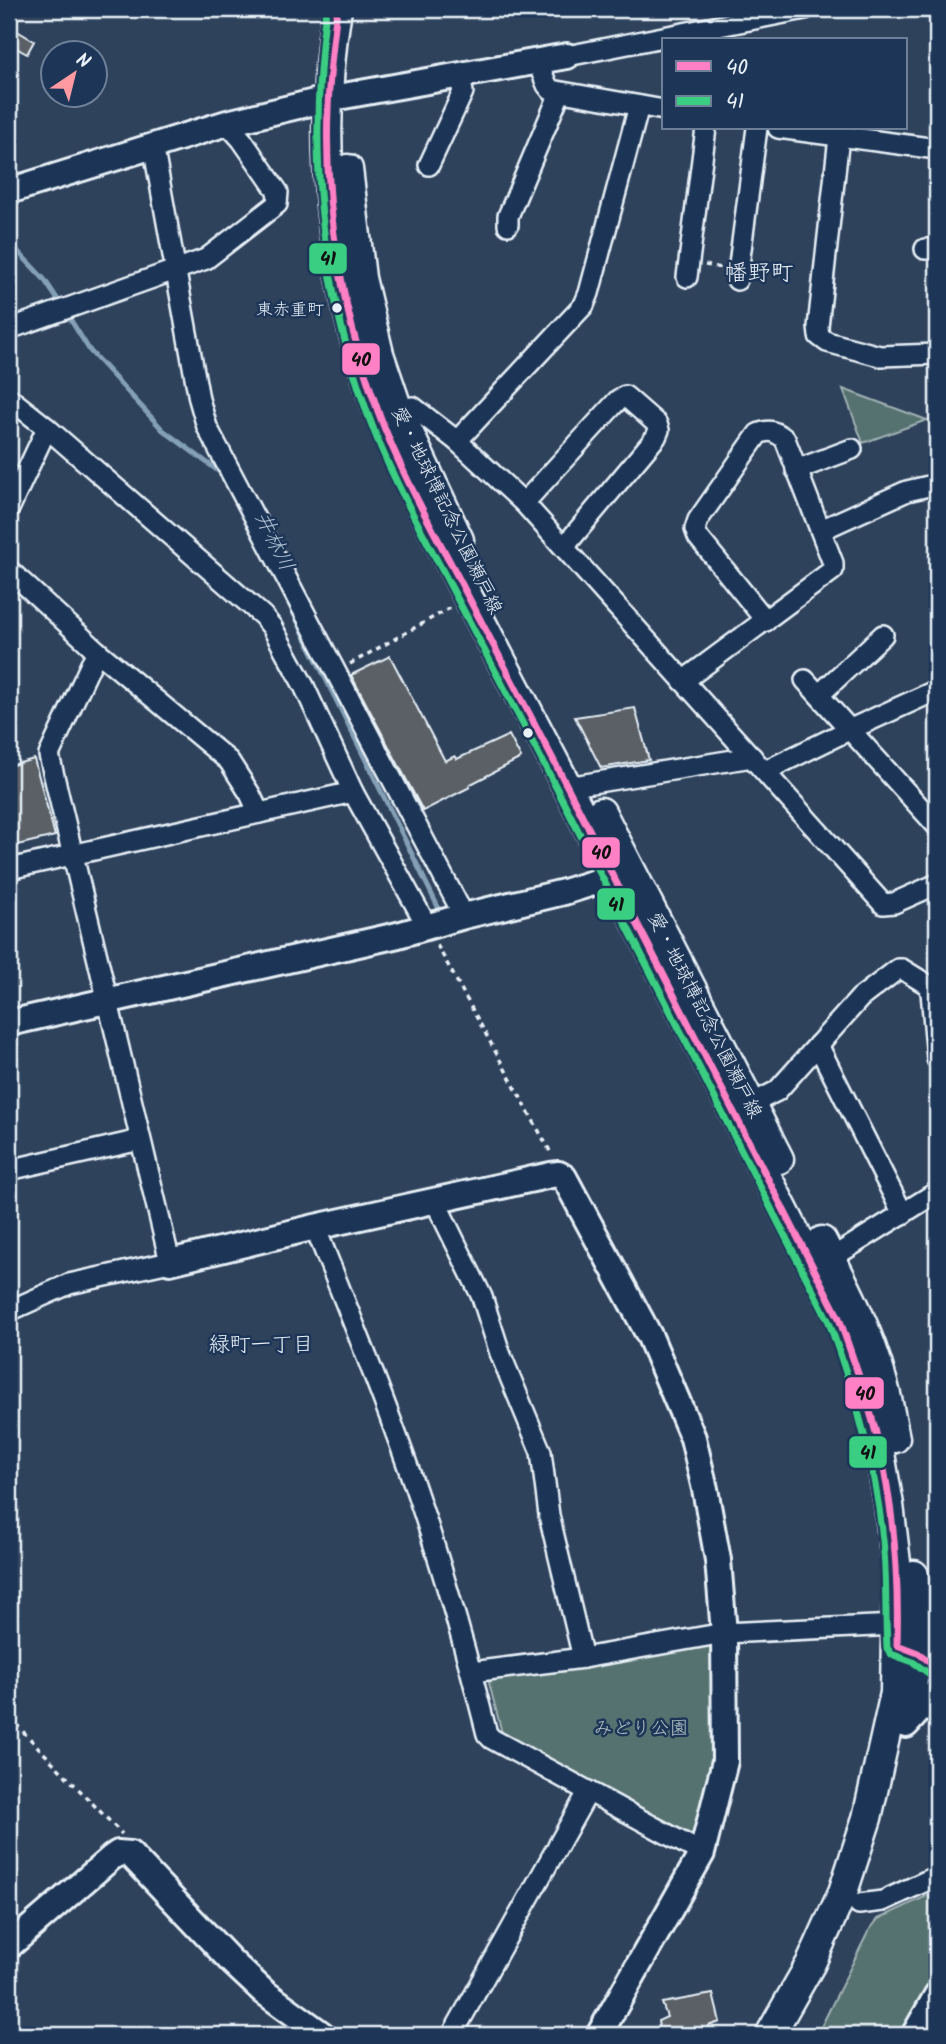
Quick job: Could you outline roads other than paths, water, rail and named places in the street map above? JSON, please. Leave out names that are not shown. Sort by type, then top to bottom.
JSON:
[{"type":"main road","name":"愛・地球博記念公園瀬戸線","points":[[337,9],[337,97],[361,278],[379,354],[388,411],[412,490],[468,597],[577,786]]},
{"type":"main road","name":"愛・地球博記念公園瀬戸線","points":[[337,97],[355,9]]},
{"type":"main road","name":"愛・地球博記念公園瀬戸線","points":[[388,411],[455,533],[577,786],[823,1264],[865,1331],[882,1378],[898,1453],[911,1544],[915,1643],[906,1724],[884,1826],[859,1904],[815,1996],[792,2035]]},
{"type":"main road","name":"愛・地球博記念公園瀬戸線","points":[[621,872],[751,1104],[823,1264]]},
{"type":"main road","name":"愛・地球博記念公園瀬戸線","points":[[770,2035],[811,1963],[843,1892],[863,1830],[895,1693],[915,1643]]},
{"type":"street","points":[[9,191],[227,123],[337,97],[567,56],[712,18],[805,9]]},
{"type":"street","points":[[537,61],[551,90],[662,110]]},
{"type":"street","points":[[429,165],[463,92],[459,75]]},
{"type":"street","points":[[508,225],[508,216],[560,93]]},
{"type":"street","points":[[457,440],[584,305],[639,106]]},
{"type":"street","points":[[9,329],[206,259],[277,204],[278,192],[227,123]]},
{"type":"street","points":[[688,270],[706,130]]},
{"type":"street","points":[[738,276],[757,130]]},
{"type":"street","points":[[792,130],[937,149]]},
{"type":"street","points":[[839,137],[819,336],[827,341],[880,356],[937,354]]},
{"type":"street","points":[[153,145],[199,400],[208,427],[464,916]]},
{"type":"street","points":[[524,503],[618,400],[625,396],[657,424],[659,430],[656,437],[564,547]]},
{"type":"street","points":[[9,398],[263,616],[272,627],[304,686],[353,792],[427,926]]},
{"type":"street","points":[[388,411],[413,407],[457,440],[524,503],[883,904],[894,903],[937,884]]},
{"type":"street","points":[[9,509],[47,428]]},
{"type":"street","points":[[682,681],[766,621],[833,570],[821,530],[785,439],[777,432],[766,430],[758,435],[698,520],[695,529],[698,537],[766,621]]},
{"type":"street","points":[[796,470],[852,449]]},
{"type":"street","points":[[821,530],[907,491],[937,484]]},
{"type":"street","points":[[9,570],[97,651],[229,761],[259,813]]},
{"type":"street","points":[[819,695],[883,635]]},
{"type":"street","points":[[97,651],[49,755],[170,1262]]},
{"type":"street","points":[[805,680],[937,826]]},
{"type":"street","points":[[577,786],[759,764],[850,729],[937,690]]},
{"type":"street","points":[[9,869],[353,792]]},
{"type":"street","points":[[9,1023],[398,935],[564,892],[621,872]]},
{"type":"street","points":[[751,1104],[777,1091],[860,998],[902,969],[928,985],[931,992],[937,1059]]},
{"type":"street","points":[[818,1045],[903,1214]]},
{"type":"street","points":[[9,1170],[141,1140]]},
{"type":"street","points":[[9,1311],[69,1284],[435,1200],[551,1175],[564,1177],[650,1337],[693,1438],[718,1560],[724,1633],[725,1761],[702,1853],[599,2035]]},
{"type":"street","points":[[823,1264],[937,1192]]},
{"type":"street","points":[[435,1200],[482,1297],[500,1353],[541,1452],[550,1515],[583,1658]]},
{"type":"street","points":[[315,1227],[372,1370],[419,1499],[472,1672],[487,1734],[702,1853]]},
{"type":"street","points":[[472,1672],[583,1658],[724,1633],[915,1643]]},
{"type":"street","points":[[906,1724],[937,1691]]},
{"type":"street","points":[[452,2035],[588,1791]]},
{"type":"street","points":[[9,1946],[111,1858],[118,1853],[130,1854],[232,1962],[264,1992],[323,2035]]},
{"type":"street","points":[[859,1904],[883,1901],[937,1876]]},
{"type":"street","points":[[914,2035],[937,1995]]},
{"type":"waterway","name":"井林川","points":[[9,242],[44,279],[62,306]]},
{"type":"waterway","name":"井林川","points":[[67,314],[90,351],[163,430],[225,476]]},
{"type":"waterway","name":"井林川","points":[[284,594],[439,909]]},
{"type":"place","name":"東赤重町","points":[[337,308]]},
{"type":"district","name":"幡野町","points":[[759,272]]},
{"type":"district","name":"緑町一丁目","points":[[261,1344]]},
{"type":"park label","name":"みどり公園","points":[[641,1727]]}]
